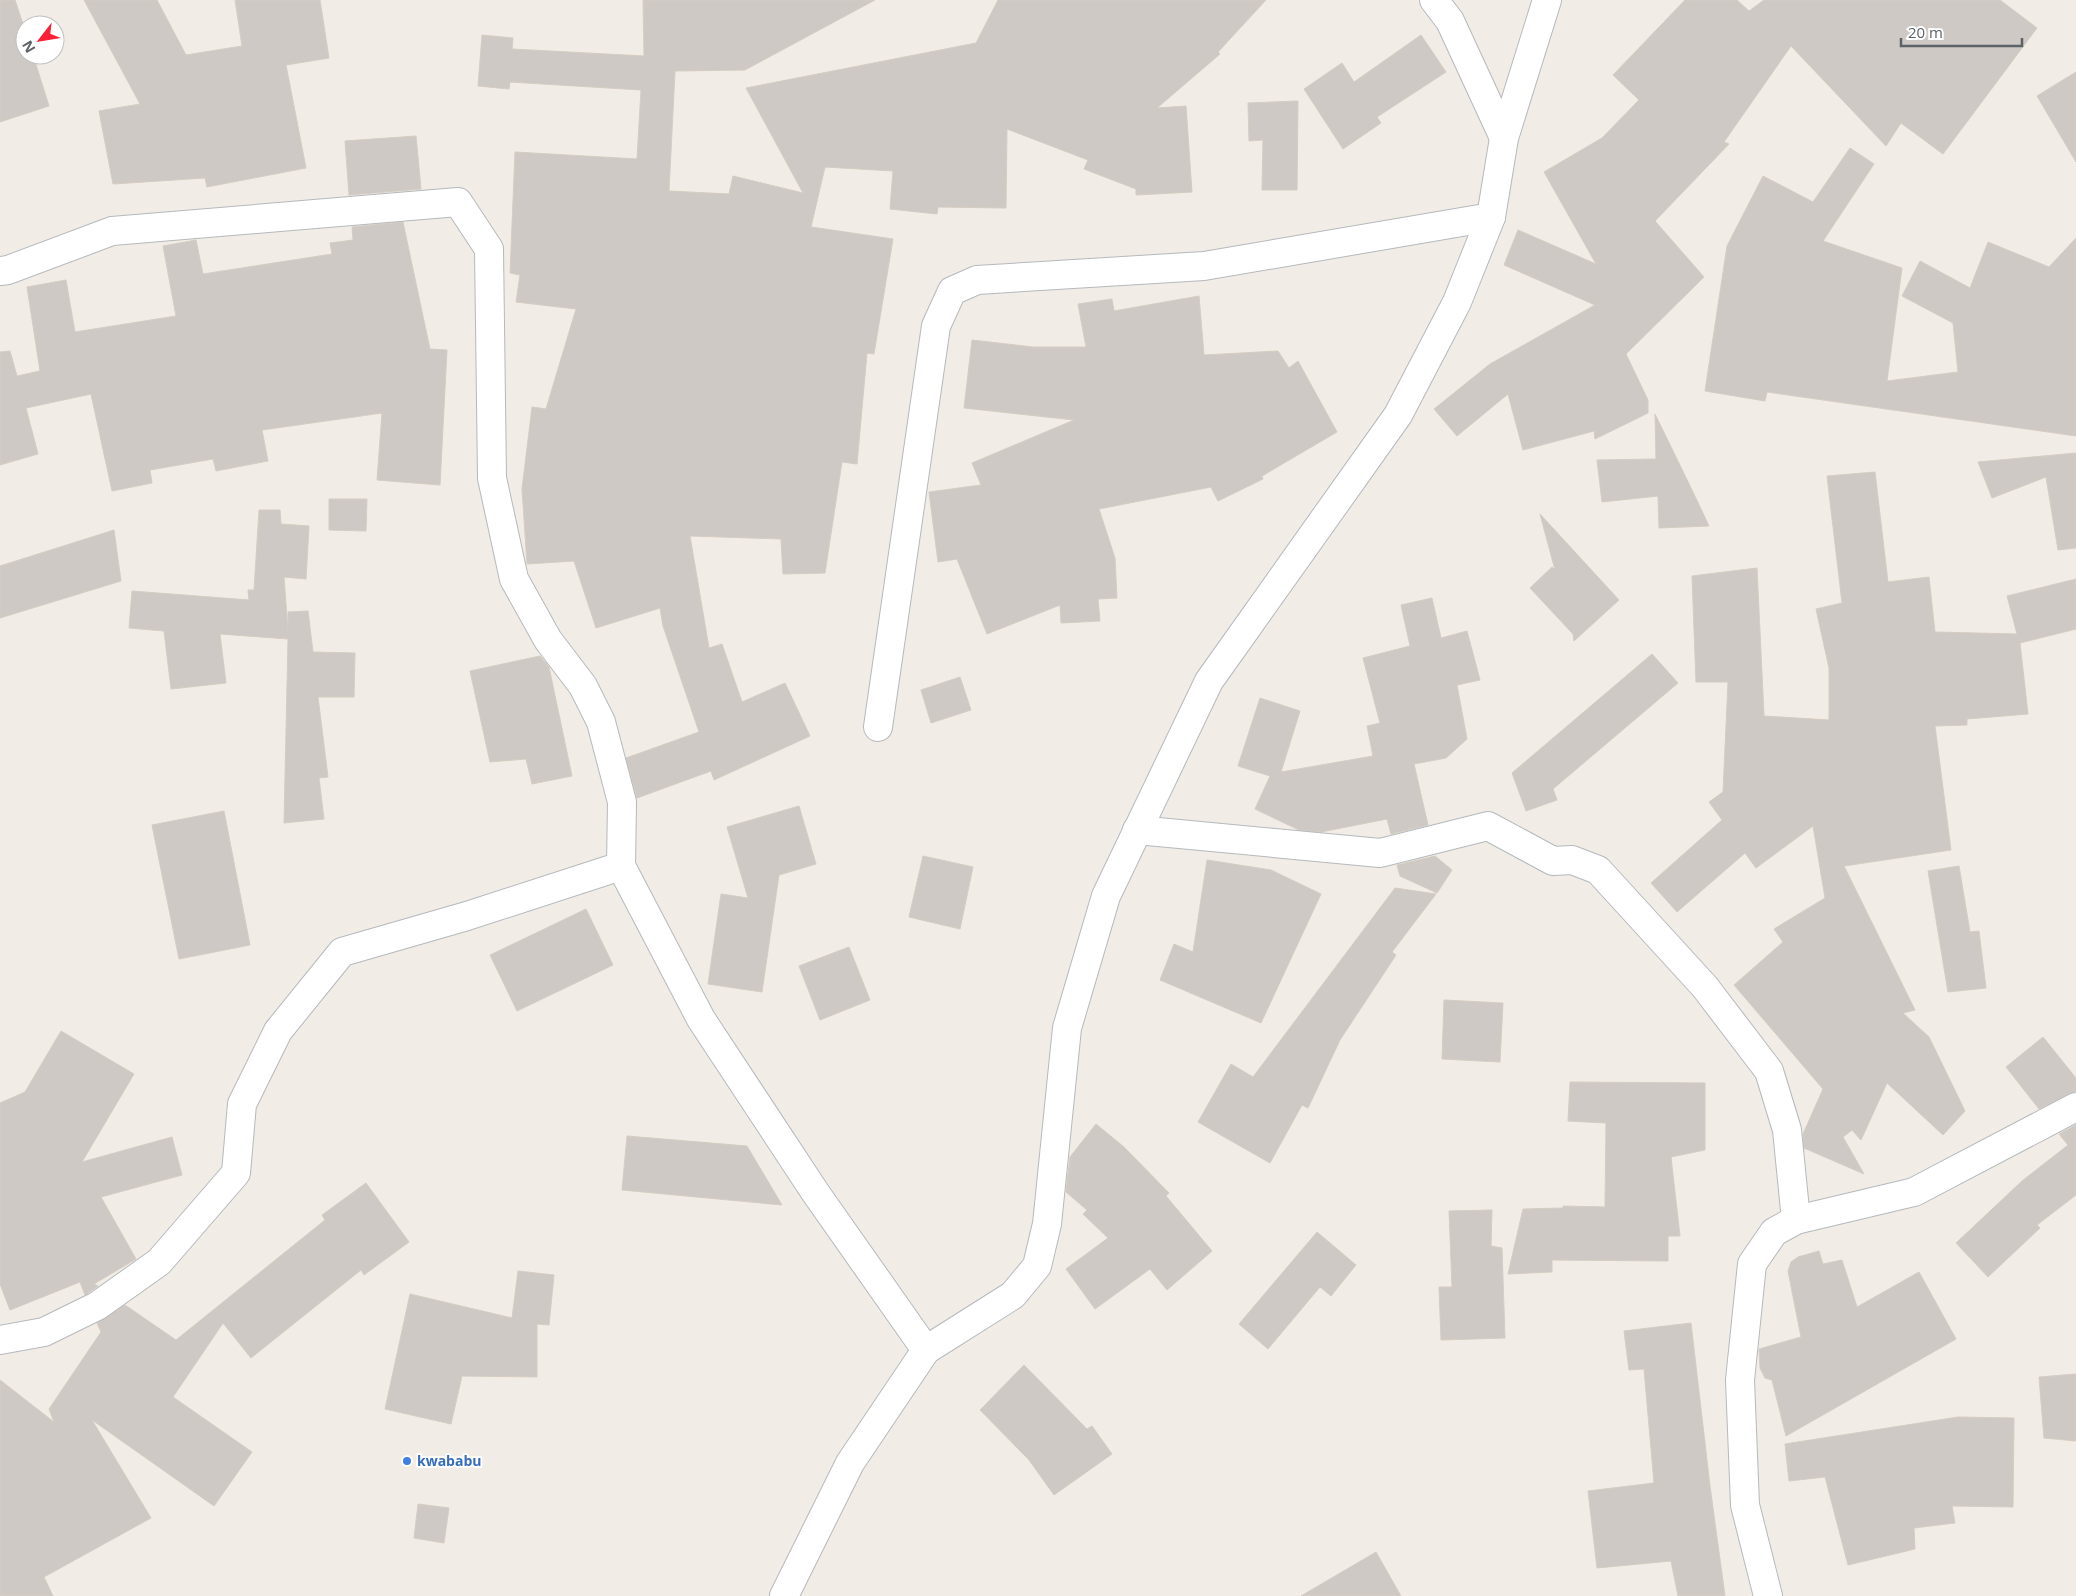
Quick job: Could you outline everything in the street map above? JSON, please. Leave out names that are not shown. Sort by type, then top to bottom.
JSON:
[{"type":"street","points":[[1434,0],[1450,21],[1504,138]]},
{"type":"street","points":[[784,1596],[850,1463],[926,1350],[1013,1295],[1037,1266],[1047,1224],[1066,1028],[1106,896],[1209,681],[1398,415],[1457,302],[1491,217],[1504,138],[1547,0]]},
{"type":"street","points":[[0,270],[8,270],[112,231],[458,202],[489,249],[492,478],[514,579],[548,640],[583,686],[601,722],[622,802],[620,866],[702,1019],[815,1192],[926,1350]]},
{"type":"street","points":[[878,727],[936,326],[952,291],[977,280],[1204,266],[1491,217]]},
{"type":"street","points":[[1137,830],[1380,853],[1488,826],[1553,861],[1572,860],[1598,870],[1705,987],[1769,1071],[1787,1130],[1796,1220]]},
{"type":"street","points":[[0,1340],[44,1332],[97,1306],[159,1262],[236,1174],[242,1104],[278,1031],[342,952],[467,916],[620,866]]},
{"type":"street","points":[[1768,1596],[1745,1505],[1740,1380],[1752,1264],[1774,1232],[1796,1220],[1914,1192],[2076,1107]]},
{"type":"building","points":[[0,0],[15,0],[20,15],[15,15],[15,65],[36,65],[49,106],[0,122]]},
{"type":"building","points":[[84,0],[157,0],[186,55],[242,46],[235,0],[320,0],[329,58],[286,65],[306,168],[207,187],[205,178],[113,184],[99,111],[140,104]]},
{"type":"building","points":[[643,0],[875,0],[745,70],[675,71],[669,191],[729,194],[733,176],[803,193],[746,88],[976,43],[998,0],[1266,0],[1218,52],[1220,54],[1157,108],[1186,106],[1192,192],[1136,195],[1136,189],[1084,169],[1088,160],[1007,129],[1006,208],[938,207],[937,214],[890,209],[893,171],[825,167],[811,227],[893,239],[874,354],[867,353],[857,464],[842,462],[825,573],[783,574],[781,539],[690,536],[709,648],[722,644],[742,702],[785,683],[810,736],[714,780],[711,771],[637,798],[626,758],[699,732],[663,626],[660,608],[596,628],[574,561],[527,564],[522,489],[532,407],[546,409],[576,309],[516,302],[520,275],[510,273],[515,152],[637,159],[641,90],[510,82],[509,89],[478,86],[482,35],[513,38],[512,49],[644,56]]},
{"type":"building","points":[[1685,0],[1737,0],[1749,11],[1764,0],[2000,0],[2037,28],[1943,154],[1901,123],[1886,146],[1791,46],[1724,142],[1729,144],[1655,221],[1704,277],[1626,354],[1648,400],[1648,413],[1595,439],[1594,431],[1523,450],[1508,394],[1457,436],[1434,409],[1490,364],[1595,305],[1504,265],[1518,230],[1596,264],[1544,172],[1602,138],[1639,100],[1613,75]]},
{"type":"building","points":[[1421,35],[1446,72],[1377,117],[1381,123],[1343,149],[1304,89],[1342,63],[1354,82]]},
{"type":"building","points":[[2076,72],[2076,162],[2037,96]]},
{"type":"building","points":[[1298,101],[1297,190],[1262,190],[1263,140],[1249,141],[1248,103]]},
{"type":"building","points":[[416,136],[421,189],[349,195],[345,141]]},
{"type":"building","points":[[1850,148],[1874,164],[1823,241],[1902,268],[1887,381],[1958,372],[1953,323],[1902,296],[1920,261],[1970,288],[1988,242],[2049,267],[2076,238],[2076,436],[1767,392],[1765,401],[1705,391],[1727,246],[1763,176],[1813,202]]},
{"type":"building","points":[[403,222],[430,349],[447,350],[440,485],[377,480],[382,413],[262,430],[268,461],[216,471],[213,459],[150,470],[152,483],[112,491],[91,394],[26,408],[38,454],[0,465],[0,352],[10,351],[17,376],[40,371],[27,287],[66,280],[75,332],[176,316],[163,246],[196,240],[203,274],[332,254],[330,243],[353,240],[352,227]]},
{"type":"building","points":[[1199,296],[1204,355],[1278,351],[1289,368],[1298,361],[1337,432],[1262,476],[1263,479],[1218,501],[1211,487],[1099,509],[1115,558],[1117,598],[1098,599],[1100,621],[1061,623],[1060,605],[987,634],[957,559],[938,562],[929,492],[981,485],[972,463],[1074,420],[964,408],[972,340],[1033,347],[1086,347],[1078,304],[1112,299],[1114,311]]},
{"type":"building","points":[[1655,414],[1709,526],[1659,528],[1658,496],[1602,502],[1597,460],[1656,459]]},
{"type":"building","points":[[2076,453],[2076,548],[2058,550],[2046,477],[1992,498],[1978,462]]},
{"type":"building","points":[[1875,472],[1888,582],[1929,577],[1935,632],[2017,634],[2007,596],[2076,579],[2076,629],[2020,643],[2028,714],[1967,719],[1967,725],[1935,726],[1951,850],[1844,866],[1915,1010],[1903,1013],[1929,1037],[1965,1111],[1943,1135],[1887,1083],[1861,1140],[1852,1130],[1843,1137],[1864,1174],[1804,1148],[1803,1134],[1823,1089],[1734,985],[1783,942],[1774,929],[1825,898],[1813,826],[1756,868],[1745,853],[1677,912],[1651,883],[1722,820],[1709,802],[1723,792],[1728,682],[1696,682],[1692,576],[1757,568],[1764,716],[1829,720],[1829,668],[1816,609],[1842,603],[1827,476]]},
{"type":"building","points":[[329,499],[367,499],[366,531],[329,530]]},
{"type":"building","points":[[259,510],[280,510],[281,524],[309,526],[306,579],[284,577],[288,631],[288,612],[308,611],[313,652],[355,653],[354,697],[318,697],[328,777],[319,778],[324,819],[284,823],[288,639],[220,634],[226,683],[171,689],[164,631],[129,628],[132,591],[249,600],[248,590],[254,590]]},
{"type":"building","points":[[1540,514],[1619,600],[1574,641],[1573,634],[1530,588],[1552,567],[1555,570]]},
{"type":"building","points":[[114,530],[121,581],[0,618],[0,566]]},
{"type":"building","points":[[1432,598],[1441,638],[1467,631],[1480,680],[1457,685],[1467,739],[1446,758],[1414,764],[1428,825],[1391,834],[1387,819],[1321,832],[1299,830],[1255,809],[1270,776],[1238,766],[1260,698],[1300,711],[1281,772],[1373,756],[1367,726],[1380,723],[1363,658],[1410,646],[1401,605]]},
{"type":"building","points":[[1652,654],[1678,683],[1553,789],[1557,800],[1526,811],[1512,773]]},
{"type":"building","points":[[540,656],[549,667],[572,776],[532,784],[526,759],[490,762],[470,671]]},
{"type":"building","points":[[960,677],[971,710],[931,723],[921,690]]},
{"type":"building","points":[[799,806],[816,864],[779,875],[762,992],[708,984],[721,894],[748,898],[727,827]]},
{"type":"building","points":[[224,811],[250,945],[179,959],[152,825]]},
{"type":"building","points":[[923,856],[973,867],[960,929],[909,917]]},
{"type":"building","points":[[1435,856],[1452,870],[1437,893],[1400,876],[1397,865]]},
{"type":"building","points":[[1207,860],[1271,870],[1321,894],[1261,1023],[1160,980],[1174,944],[1193,952]]},
{"type":"building","points":[[1959,866],[1970,932],[1979,931],[1986,988],[1948,992],[1928,871]]},
{"type":"building","points":[[1395,888],[1436,894],[1392,952],[1396,955],[1340,1040],[1308,1108],[1302,1105],[1270,1163],[1198,1122],[1231,1064],[1253,1077]]},
{"type":"building","points":[[586,909],[613,965],[517,1011],[490,955]]},
{"type":"building","points":[[849,947],[870,1000],[820,1020],[799,966]]},
{"type":"building","points":[[1444,1000],[1503,1003],[1500,1062],[1442,1059]]},
{"type":"building","points":[[61,1031],[134,1074],[82,1162],[172,1137],[182,1175],[101,1197],[136,1259],[94,1284],[98,1286],[85,1295],[80,1282],[10,1310],[0,1284],[0,1103],[25,1092]]},
{"type":"building","points":[[2043,1037],[2076,1078],[2076,1091],[2039,1109],[2006,1067]]},
{"type":"building","points":[[1570,1082],[1705,1083],[1705,1150],[1671,1157],[1680,1236],[1668,1236],[1668,1261],[1552,1260],[1552,1272],[1508,1274],[1523,1209],[1563,1208],[1563,1206],[1605,1207],[1606,1123],[1568,1121]]},
{"type":"building","points":[[1096,1124],[1124,1147],[1169,1193],[1166,1196],[1212,1251],[1167,1290],[1150,1269],[1095,1309],[1066,1269],[1108,1238],[1083,1214],[1087,1210],[1066,1192],[1070,1157]]},
{"type":"building","points":[[2076,1125],[2076,1195],[2037,1225],[2040,1228],[1988,1277],[1956,1243],[2022,1181],[2068,1145],[2059,1134]]},
{"type":"building","points":[[627,1136],[747,1146],[782,1205],[622,1190]]},
{"type":"building","points":[[366,1183],[409,1242],[364,1275],[361,1270],[251,1358],[223,1323],[173,1397],[252,1452],[214,1506],[92,1420],[151,1518],[44,1577],[53,1596],[0,1596],[0,1380],[54,1422],[49,1409],[101,1332],[97,1323],[125,1305],[176,1340],[325,1220],[322,1215]]},
{"type":"building","points":[[1492,1210],[1491,1246],[1502,1248],[1505,1338],[1441,1340],[1439,1287],[1452,1287],[1449,1211]]},
{"type":"building","points":[[1317,1232],[1356,1265],[1331,1296],[1320,1287],[1268,1349],[1239,1324]]},
{"type":"building","points":[[1819,1251],[1823,1264],[1842,1260],[1857,1307],[1919,1272],[1956,1339],[1786,1436],[1772,1380],[1765,1378],[1760,1368],[1759,1349],[1801,1337],[1788,1271],[1791,1262],[1798,1257]]},
{"type":"building","points":[[518,1271],[554,1275],[549,1325],[537,1324],[537,1377],[462,1376],[451,1424],[385,1409],[410,1294],[512,1318]]},
{"type":"building","points":[[1691,1323],[1725,1596],[1678,1596],[1671,1561],[1597,1568],[1588,1491],[1654,1483],[1644,1369],[1629,1370],[1624,1331]]},
{"type":"building","points":[[1024,1365],[1087,1429],[1092,1426],[1112,1454],[1054,1495],[1029,1460],[980,1410]]},
{"type":"building","points":[[2076,1374],[2076,1441],[2044,1438],[2039,1377]]},
{"type":"building","points":[[1958,1417],[2014,1418],[2013,1507],[1952,1506],[1955,1523],[1914,1528],[1915,1549],[1848,1565],[1825,1477],[1789,1481],[1785,1444]]},
{"type":"building","points":[[418,1504],[449,1508],[444,1543],[414,1538]]},
{"type":"building","points":[[1376,1552],[1401,1596],[1301,1596]]},
{"type":"place","name":"kwababu","points":[[407,1461]]}]
